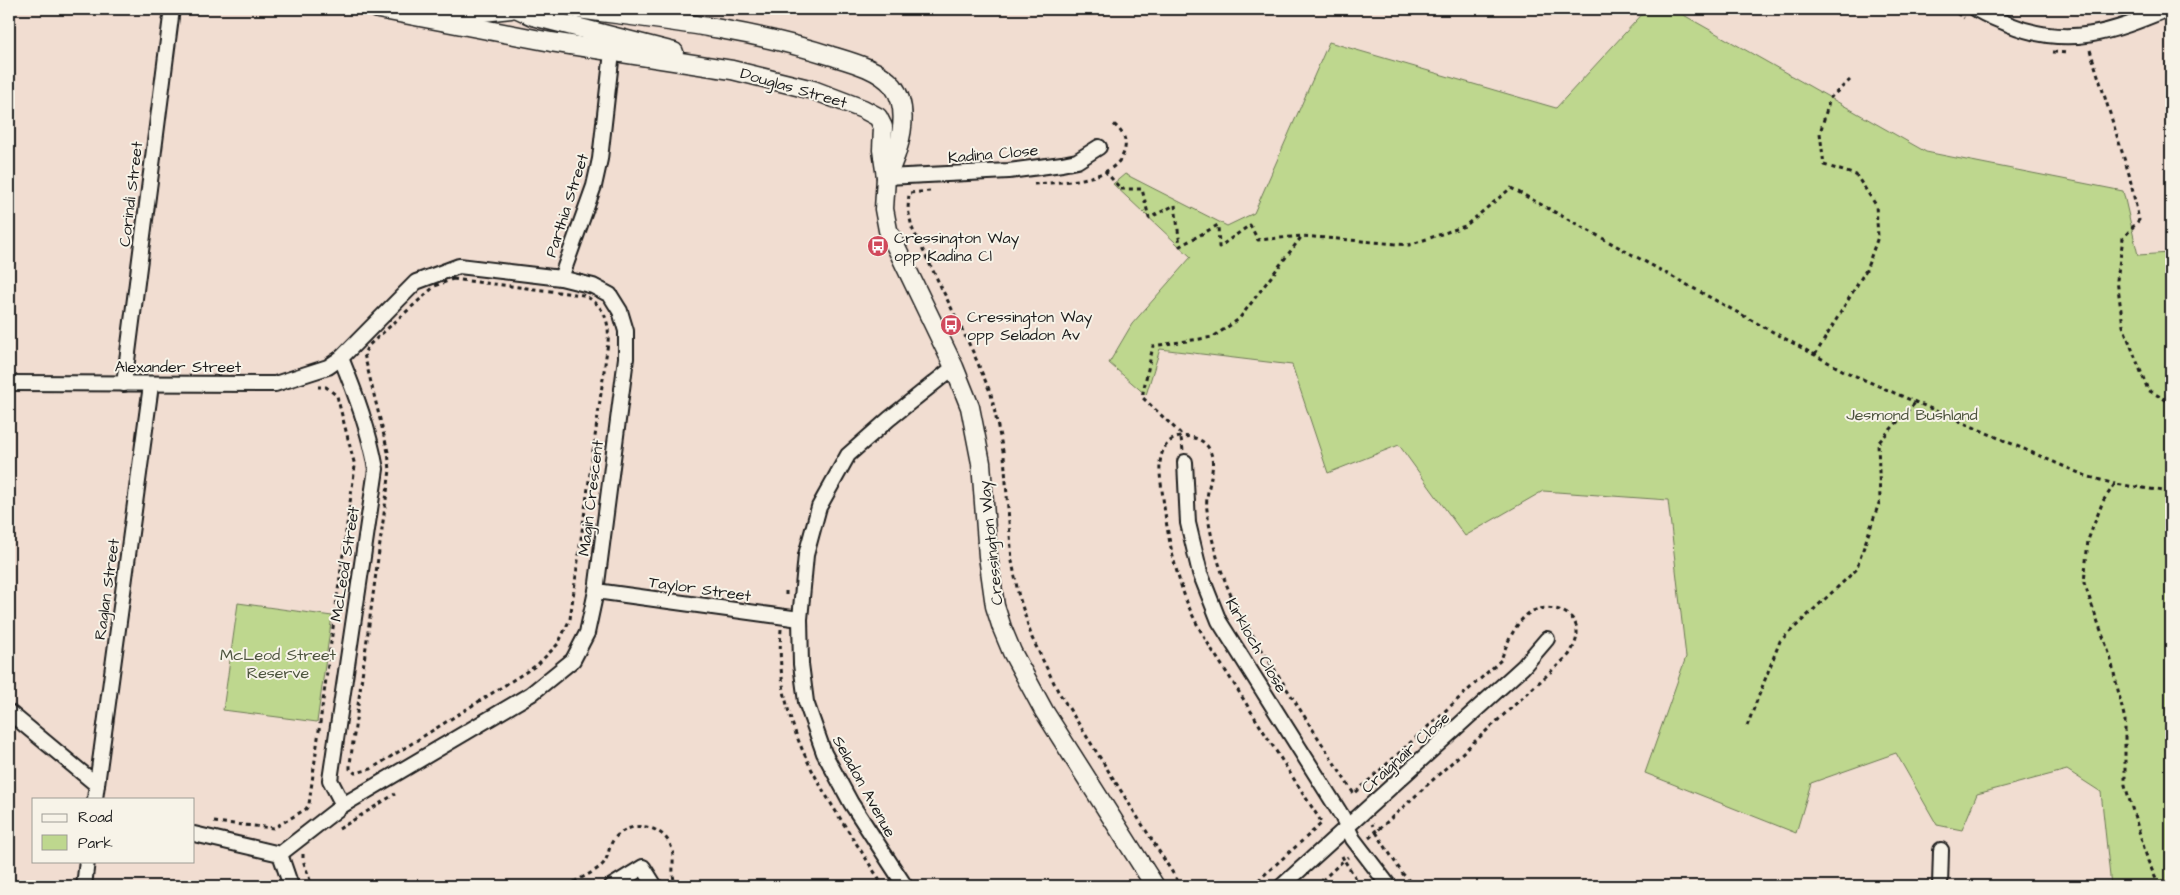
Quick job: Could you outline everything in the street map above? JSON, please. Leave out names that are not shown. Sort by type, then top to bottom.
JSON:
[{"type":"street","name":"Corindi Street","points":[[124,384],[172,9]]},
{"type":"street","name":"Douglas Street","points":[[378,9],[612,52],[732,70],[813,90],[875,115],[883,127],[882,150],[886,177]]},
{"type":"street","points":[[401,14],[436,9]]},
{"type":"street","points":[[446,9],[484,12],[511,9]]},
{"type":"street","points":[[518,9],[533,16],[646,44],[732,70]]},
{"type":"street","points":[[577,9],[740,32],[806,47],[864,67],[892,86],[901,106],[897,148],[886,177]]},
{"type":"street","points":[[1976,9],[2018,28],[2048,35],[2072,37],[2131,24],[2168,9]]},
{"type":"street","name":"Parthia Street","points":[[560,278],[594,186],[600,159],[612,52]]},
{"type":"street","name":"Kadina Close","points":[[886,177],[1009,171],[1053,165],[1077,161],[1099,147]]},
{"type":"street","name":"Cressington Way","points":[[886,177],[884,209],[888,230],[954,367],[970,407],[978,444],[988,556],[995,606],[1002,628],[1012,652],[1044,711],[1155,886]]},
{"type":"street","name":"Magin Crescent","points":[[280,854],[343,805],[531,694],[573,660],[587,633],[596,591],[626,358],[626,331],[620,311],[610,295],[593,286],[560,278],[459,266],[416,282],[341,358]]},
{"type":"street","name":"Alexander Street","points":[[9,383],[275,384],[328,367],[341,358]]},
{"type":"street","name":"McLeod Street","points":[[341,358],[372,443],[376,469],[330,780],[343,805]]},
{"type":"street","name":"Seladon Avenue","points":[[905,886],[851,803],[824,753],[806,702],[801,664],[800,619],[806,555],[819,507],[848,455],[889,419],[954,367]]},
{"type":"street","name":"Raglan Street","points":[[95,798],[151,385]]},
{"type":"street","name":"Kirkloch Close","points":[[1185,462],[1188,523],[1200,573],[1219,621],[1342,816],[1353,839],[1389,886]]},
{"type":"street","name":"Taylor Street","points":[[596,591],[800,619]]},
{"type":"street","name":"Craignair Close","points":[[1282,886],[1523,667],[1547,639]]},
{"type":"street","points":[[9,712],[97,784]]},
{"type":"street","points":[[195,834],[280,854],[291,886]]},
{"type":"street","points":[[1940,886],[1941,850]]},
{"type":"street","points":[[84,886],[87,862]]},
{"type":"street","points":[[612,886],[643,867],[655,886]]},
{"type":"path","points":[[2090,50],[2129,174],[2139,220],[2123,238],[2117,280],[2123,326],[2148,390],[2171,404]]},
{"type":"path","points":[[1815,355],[1866,270],[1878,237],[1876,205],[1856,175],[1824,165],[1820,134],[1830,98],[1850,80]]},
{"type":"path","points":[[1112,123],[1120,129],[1126,147],[1122,158],[1105,171],[1121,189],[1142,189],[1149,218],[1175,205],[1180,246],[1218,225],[1219,246],[1250,224],[1258,240],[1302,236],[1409,245],[1465,226],[1511,188],[1844,371],[2086,476],[2115,484],[2171,492]]},
{"type":"path","points":[[909,193],[908,209],[912,228],[973,352],[993,402],[1004,456],[1012,561],[1018,593],[1032,638],[1058,691],[1181,886]]},
{"type":"path","points":[[1185,462],[1180,433],[1142,397],[1153,346],[1213,337],[1239,318],[1302,236]]},
{"type":"path","points":[[453,279],[583,295],[600,307],[608,326],[571,611],[564,635],[552,652],[537,664],[371,769],[358,774],[352,772],[350,764],[390,470],[388,452],[364,362],[364,354],[368,346],[435,286],[453,279]]},
{"type":"path","points":[[214,822],[274,828],[306,809],[309,804],[355,466],[337,396],[326,387],[312,389]]},
{"type":"path","points":[[1747,726],[1780,641],[1856,570],[1880,500],[1878,443],[1916,402]]},
{"type":"path","points":[[1322,823],[1205,639],[1185,599],[1175,569],[1168,535],[1160,462],[1163,449],[1170,441],[1181,437],[1199,439],[1207,446],[1213,466],[1206,495],[1206,509],[1214,549],[1223,580],[1241,617],[1354,794]]},
{"type":"path","points":[[2115,484],[2103,501],[2088,540],[2084,582],[2110,656],[2125,720],[2125,785],[2148,861],[2159,886]]},
{"type":"path","points":[[786,589],[786,595]]},
{"type":"path","points":[[1348,799],[1501,660],[1520,622],[1529,613],[1545,608],[1558,609],[1568,614],[1575,623],[1577,632],[1575,644],[1568,655],[1369,838]]},
{"type":"path","points":[[2171,645],[2168,677],[2171,697]]},
{"type":"path","points":[[1252,886],[1328,817]]},
{"type":"path","points":[[1371,824],[1402,873],[1414,886]]},
{"type":"path","points":[[567,886],[602,865],[607,858],[609,846],[617,836],[629,828],[644,826],[659,832],[671,845],[674,859],[672,878],[677,886]]},
{"type":"path","points":[[1342,856],[1361,886]]},
{"type":"path","points":[[1316,886],[1348,857]]},
{"type":"green space","name":"Jesmond Bushland","points":[[1647,9],[1673,9],[1926,152],[2123,191],[2138,255],[2171,253],[2171,886],[2111,886],[2101,792],[2067,770],[1977,794],[1962,830],[1937,825],[1896,753],[1811,783],[1796,833],[1645,773],[1686,657],[1668,500],[1543,491],[1465,536],[1399,445],[1328,473],[1292,365],[1160,349],[1146,395],[1109,363],[1132,324],[1191,257],[1113,184],[1125,174],[1227,226],[1254,213],[1329,42],[1556,108]]},
{"type":"green space","name":"McLeod Street Reserve","points":[[238,603],[332,616],[317,722],[223,710]]},
{"type":"place","name":"Cressington Way opp Kadina Cl","points":[[878,246]]},
{"type":"place","name":"Cressington Way opp Seladon Av","points":[[951,325]]}]
